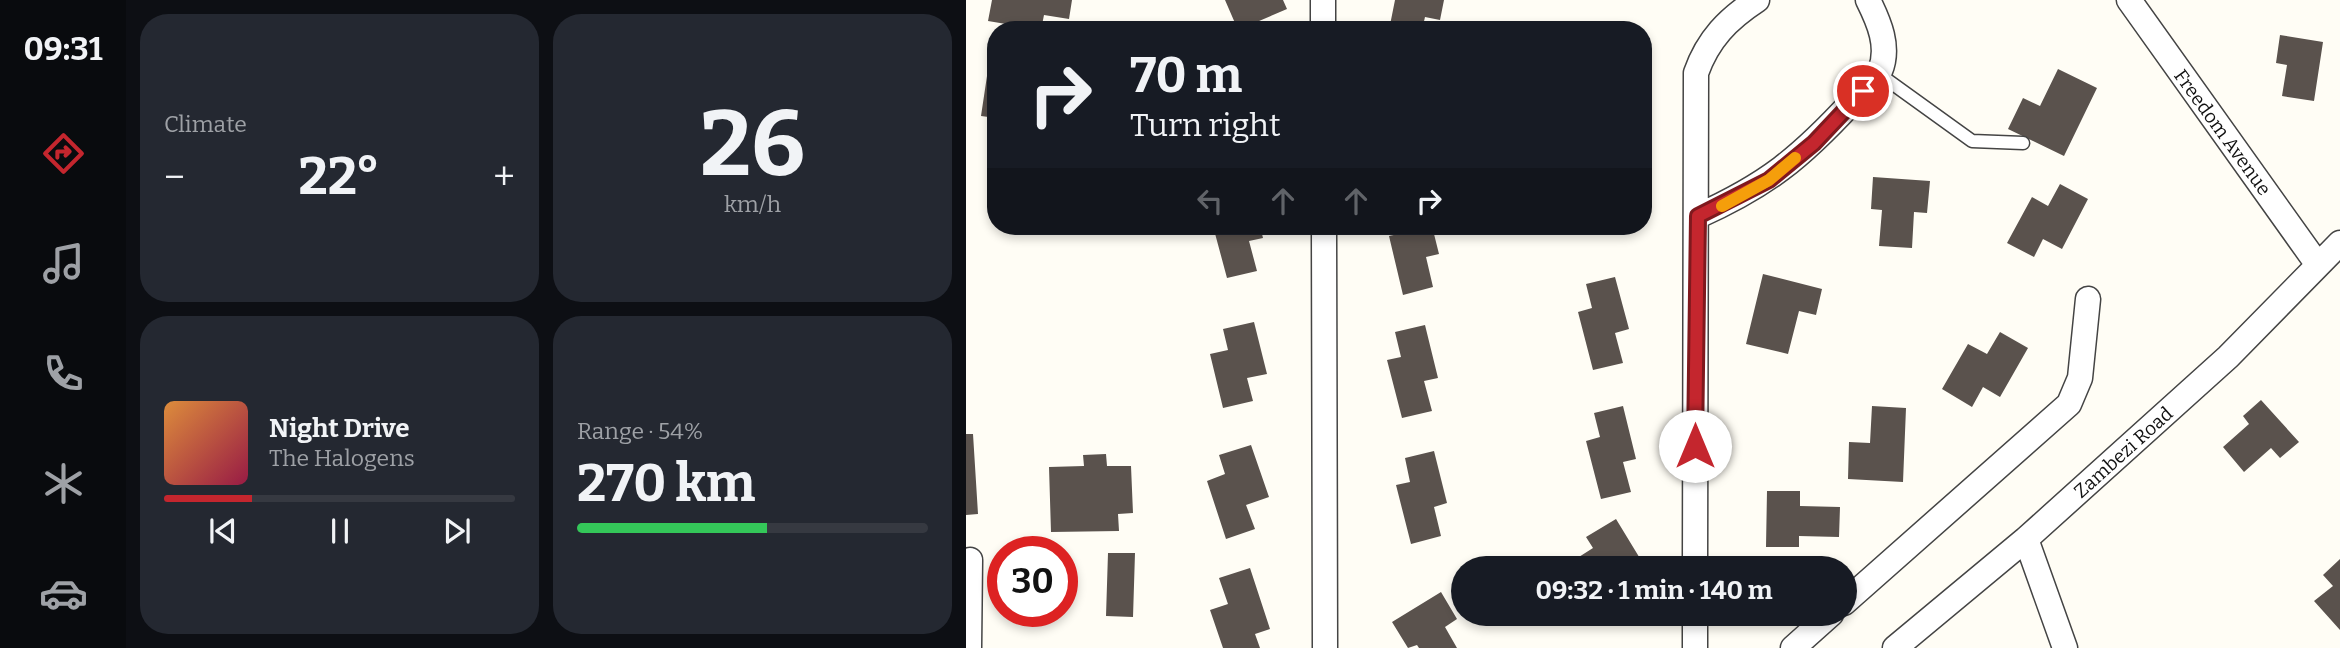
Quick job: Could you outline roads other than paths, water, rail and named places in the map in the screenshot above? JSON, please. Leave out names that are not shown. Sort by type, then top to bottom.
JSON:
[{"type":"street","points":[[1323,0],[1324,21]]},
{"type":"street","points":[[1695,556],[1698,216],[1694,147],[1696,73],[1704,51],[1718,32],[1758,0]]},
{"type":"street","points":[[1698,216],[1769,180],[1814,143],[1879,74],[1884,54],[1882,33],[1868,0]]},
{"type":"street","name":"Freedom Avenue","points":[[2129,0],[2318,265]]},
{"type":"street","points":[[1324,235],[1325,648]]},
{"type":"street","name":"Zambezi Road","points":[[1895,648],[2026,539],[2228,357],[2340,243]]},
{"type":"street","points":[[1857,592],[2069,404],[2080,378],[2088,299]]},
{"type":"street","points":[[2026,539],[2065,648]]},
{"type":"street","points":[[969,648],[970,560]]},
{"type":"street","points":[[1695,626],[1695,648]]},
{"type":"street","points":[[1793,648],[1818,626]]},
{"type":"lane","points":[[1879,74],[1972,141],[2023,143]]}]
